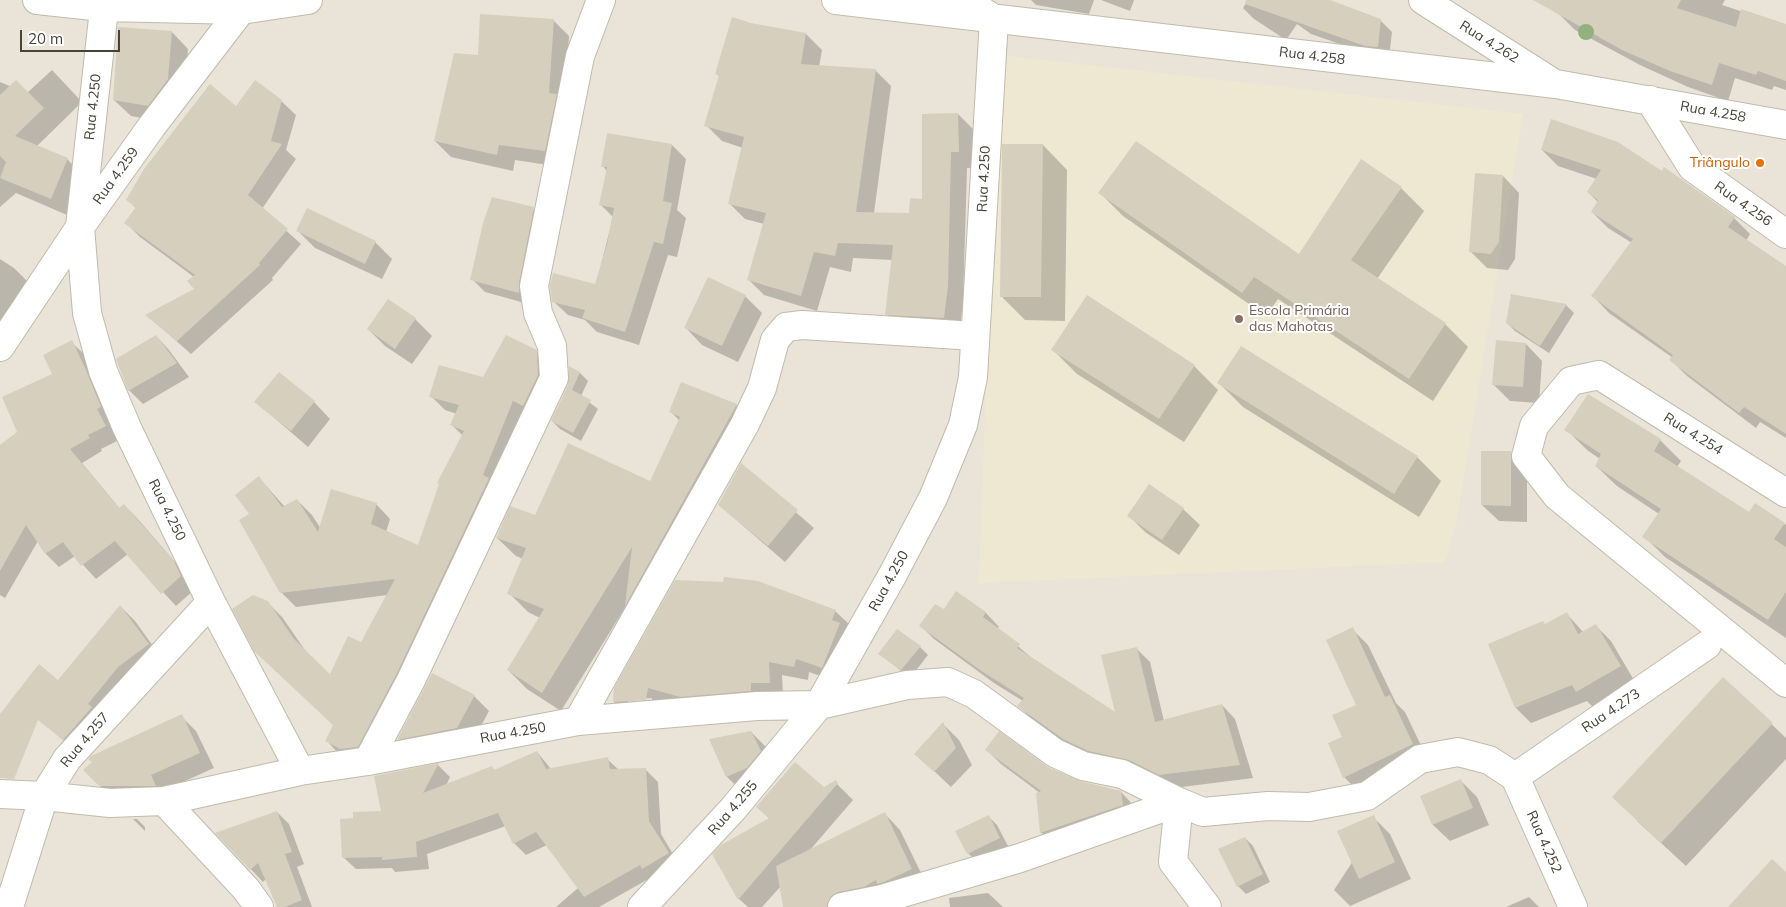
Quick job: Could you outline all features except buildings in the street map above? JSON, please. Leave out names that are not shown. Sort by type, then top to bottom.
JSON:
[{"type":"street","points":[[37,0],[241,10],[308,0]]},
{"type":"street","points":[[368,761],[411,680],[554,378],[552,346],[538,313],[534,286],[580,56],[601,0]]},
{"type":"street","name":"Rua 4.258","points":[[836,0],[1556,84],[1786,125]]},
{"type":"street","points":[[965,0],[994,19]]},
{"type":"street","name":"Rua 4.262","points":[[1423,0],[1556,84]]},
{"type":"street","name":"Rua 4.250","points":[[104,3],[80,227],[87,313],[104,372],[127,428],[211,602],[300,771],[368,761],[578,721],[757,706],[820,705],[933,498],[963,425],[973,376],[994,19]]},
{"type":"street","name":"Rua 4.259","points":[[0,347],[80,227],[152,126],[241,10]]},
{"type":"street","name":"Rua 4.256","points":[[1650,100],[1692,167],[1786,234]]},
{"type":"street","points":[[578,721],[745,424],[762,388],[775,340],[786,327],[802,325],[975,336]]},
{"type":"street","name":"Rua 4.254","points":[[1786,493],[1599,375],[1571,381],[1534,426],[1526,456],[1557,496],[1786,683]]},
{"type":"street","name":"Rua 4.257","points":[[9,907],[44,796],[67,759],[211,602]]},
{"type":"street","name":"Rua 4.273","points":[[1515,777],[1707,646]]},
{"type":"street","points":[[820,705],[907,685],[948,682],[974,694],[1054,754],[1083,766],[1122,774],[1203,812],[1268,806],[1309,807],[1367,796],[1420,759],[1458,752],[1489,760],[1515,777]]},
{"type":"street","name":"Rua 4.255","points":[[642,907],[733,809],[820,705]]},
{"type":"street","points":[[0,794],[44,796],[110,803],[164,801],[300,771]]},
{"type":"street","name":"Rua 4.252","points":[[1515,777],[1573,907]]},
{"type":"street","points":[[164,801],[246,889],[259,907]]},
{"type":"street","points":[[842,907],[882,899],[1020,858],[1179,802]]},
{"type":"street","points":[[1179,802],[1173,862],[1207,907]]},
{"type":"shaded area","points":[[0,0],[1786,0],[1786,907],[0,907]]},
{"type":"shaded area","name":"Escola Primária das Mahotas","points":[[998,55],[1523,114],[1456,524],[1445,562],[979,583]]},
{"type":"place","name":"Triângulo","points":[[1760,163]]},
{"type":"place","name":"Escola Primária das Mahotas","points":[[1239,319]]}]
